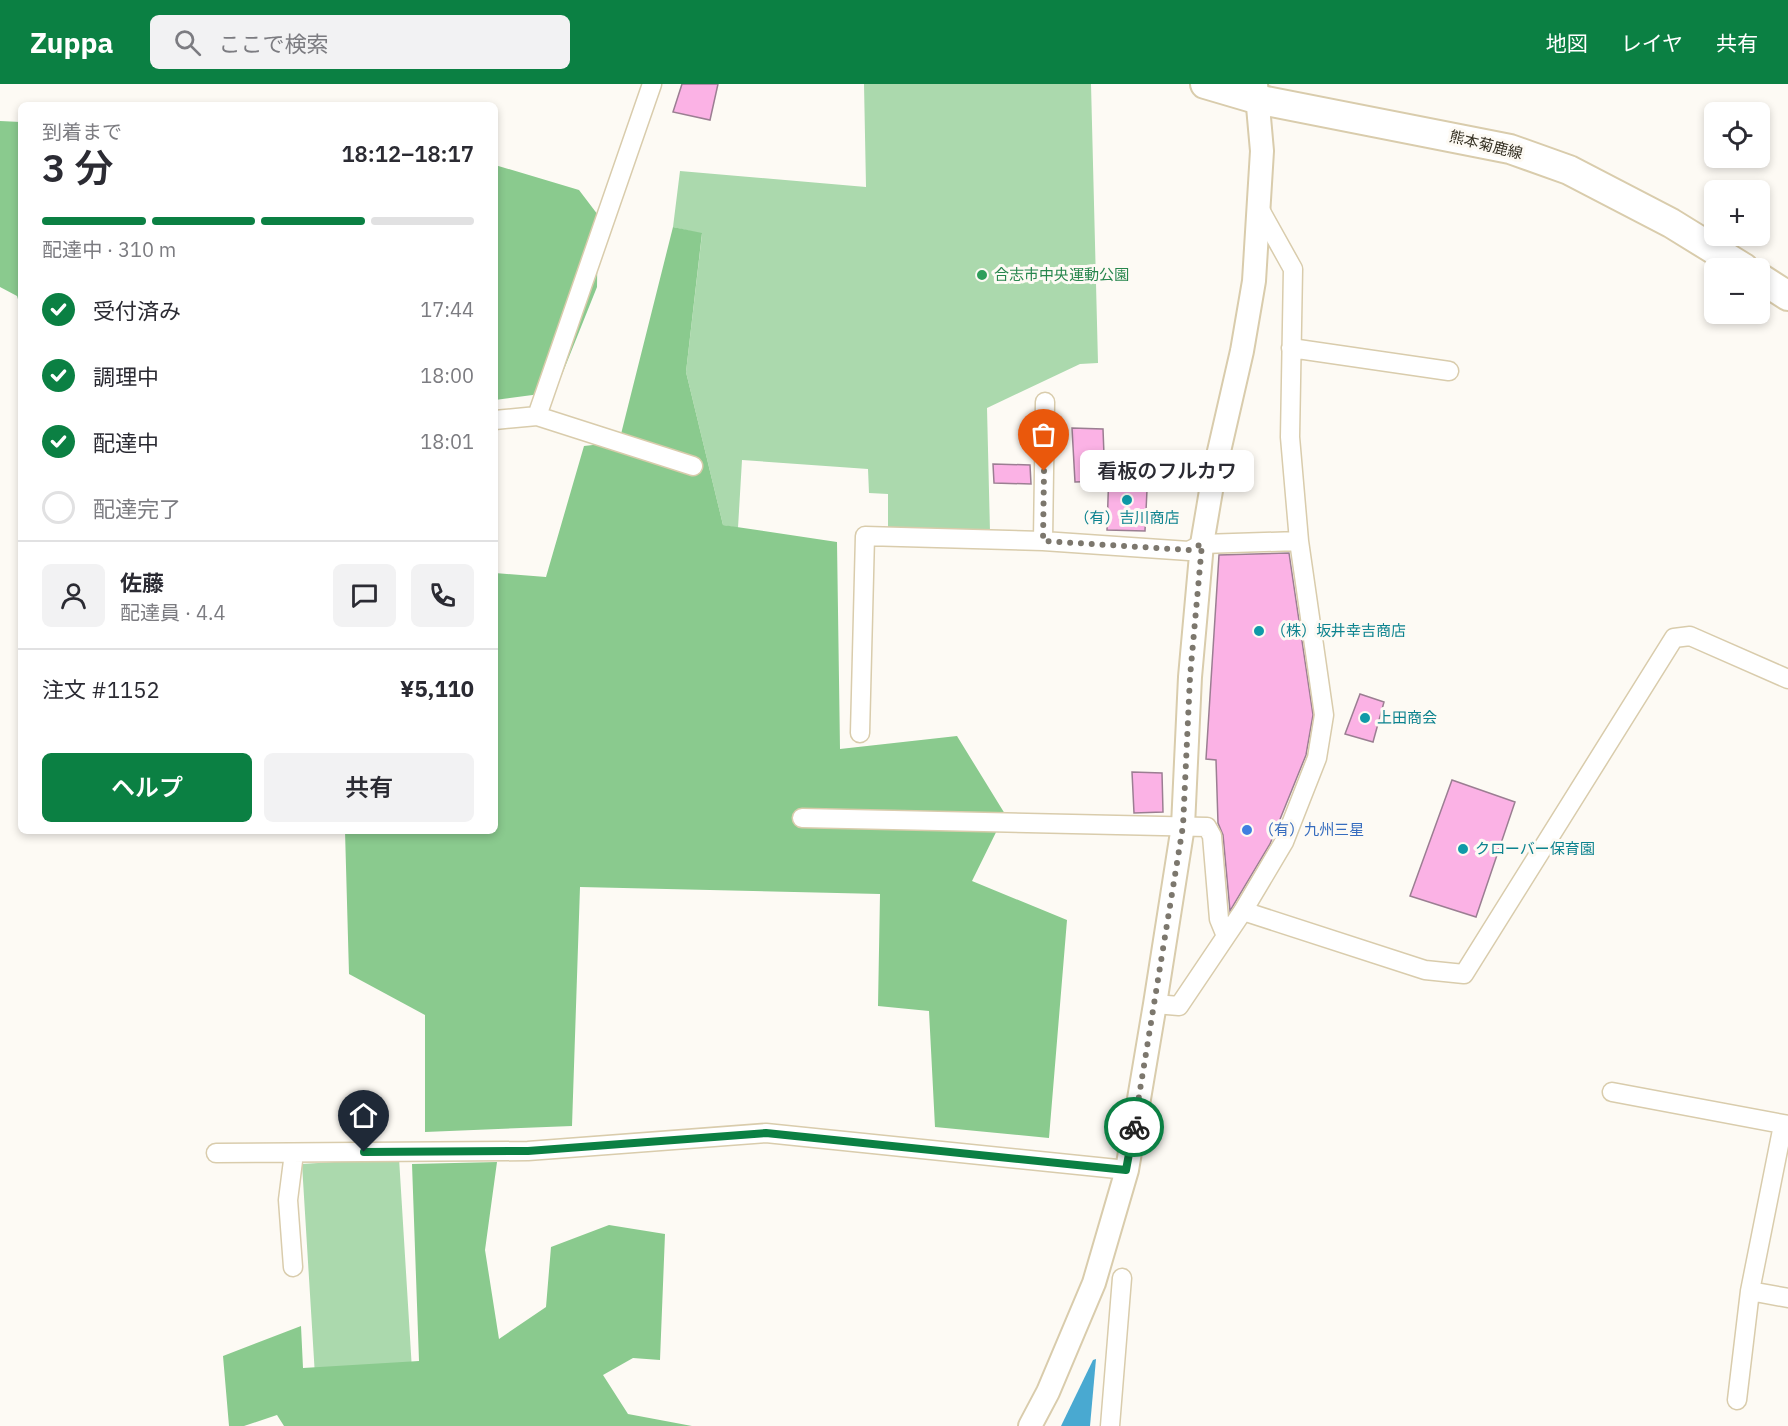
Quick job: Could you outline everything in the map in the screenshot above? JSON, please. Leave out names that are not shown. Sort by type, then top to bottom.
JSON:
[{"type":"main road","name":"熊本菊鹿線","points":[[1205,84],[1256,91],[1510,149],[1569,170],[1671,223],[1728,258]]},
{"type":"main road","points":[[1770,284],[1788,296]]},
{"type":"street","points":[[537,416],[652,84]]},
{"type":"street","points":[[1030,1426],[1048,1392],[1094,1283],[1126,1170],[1155,1004],[1183,826],[1190,677],[1202,544],[1214,473],[1244,339],[1254,281],[1262,151],[1256,91]]},
{"type":"street","points":[[1155,1004],[1179,1006],[1244,911],[1284,842],[1317,758],[1324,715],[1299,542],[1290,437],[1293,269],[1259,208]]},
{"type":"street","points":[[1292,348],[1449,371]]},
{"type":"street","points":[[1043,541],[1045,402]]},
{"type":"street","points":[[498,420],[537,416],[693,466]]},
{"type":"street","points":[[860,733],[865,536],[1043,541],[1189,550],[1202,544],[1299,542]]},
{"type":"street","points":[[1244,911],[1425,970],[1464,974],[1674,638],[1690,636],[1788,679]]},
{"type":"street","points":[[802,818],[1207,827],[1212,836],[1219,919],[1226,936]]},
{"type":"street","points":[[1612,1092],[1786,1125],[1750,1291],[1737,1400]]},
{"type":"street","points":[[216,1153],[528,1151],[766,1133],[1126,1170]]},
{"type":"street","points":[[292,1267],[288,1200],[294,1153]]},
{"type":"street","points":[[1110,1426],[1122,1278]]},
{"type":"street","points":[[1750,1291],[1788,1298]]},
{"type":"green space","points":[[864,84],[1091,84],[1098,363],[1080,364],[987,408],[990,532],[888,528],[888,494],[869,493],[868,469],[742,460],[738,528],[723,525],[686,372],[702,234],[673,227],[680,171],[866,187]]},
{"type":"green space","points":[[0,121],[18,122],[18,299],[17,296],[0,287]]},
{"type":"green space","points":[[498,166],[579,190],[598,215],[597,287],[555,392],[498,400]]},
{"type":"green space","points":[[673,227],[702,233],[686,372],[723,525],[837,542],[840,749],[957,736],[1005,814],[972,881],[1067,920],[1049,1138],[935,1127],[929,1011],[878,1006],[880,894],[580,887],[572,1126],[425,1132],[425,1015],[349,974],[345,834],[498,834],[498,573],[546,577],[584,446],[619,442]]},
{"type":"green space","points":[[399,1158],[412,1370],[315,1376],[302,1164]]},
{"type":"green space","points":[[497,1162],[485,1250],[499,1339],[546,1307],[551,1247],[609,1225],[665,1234],[660,1360],[633,1358],[603,1375],[628,1414],[692,1426],[284,1426],[277,1415],[244,1426],[229,1426],[223,1356],[301,1326],[303,1368],[419,1361],[412,1164]]},
{"type":"water","points":[[1096,1359],[1090,1426],[1061,1426],[1093,1360]]},
{"type":"building","points":[[682,84],[718,84],[710,120],[673,112]]},
{"type":"building","points":[[1072,428],[1103,429],[1105,481],[1075,482]]},
{"type":"building","points":[[993,464],[1030,465],[1031,484],[994,483]]},
{"type":"building","name":"（有）吉川商店","points":[[1109,469],[1148,470],[1145,531],[1107,530]]},
{"type":"building","name":"（株）坂井幸吉商店","points":[[1289,553],[1313,715],[1306,755],[1270,844],[1230,911],[1223,835],[1218,823],[1216,760],[1206,759],[1219,555]]},
{"type":"building","name":"上田商会","points":[[1360,694],[1384,702],[1373,742],[1345,734]]},
{"type":"building","points":[[1132,772],[1162,773],[1163,812],[1134,813]]},
{"type":"building","name":"クローバー保育園","points":[[1452,780],[1515,802],[1476,917],[1410,896]]},
{"type":"way so far","points":[[1044,471],[1043,541],[1189,550],[1202,544],[1190,677],[1183,826],[1134,1127]]},
{"type":"place","name":"合志市中央運動公園","points":[[982,275]]},
{"type":"place","name":"看板のフルカワ","points":[[1044,471]]},
{"type":"place","name":"（有）吉川商店","points":[[1127,500]]},
{"type":"place","name":"（株）坂井幸吉商店","points":[[1259,631]]},
{"type":"place","name":"上田商会","points":[[1365,718]]},
{"type":"place","name":"（有）九州三星","points":[[1247,830]]},
{"type":"place","name":"クローバー保育園","points":[[1463,849]]},
{"type":"route","points":[[364,1152],[528,1151],[766,1133],[1126,1170],[1134,1127]]}]
